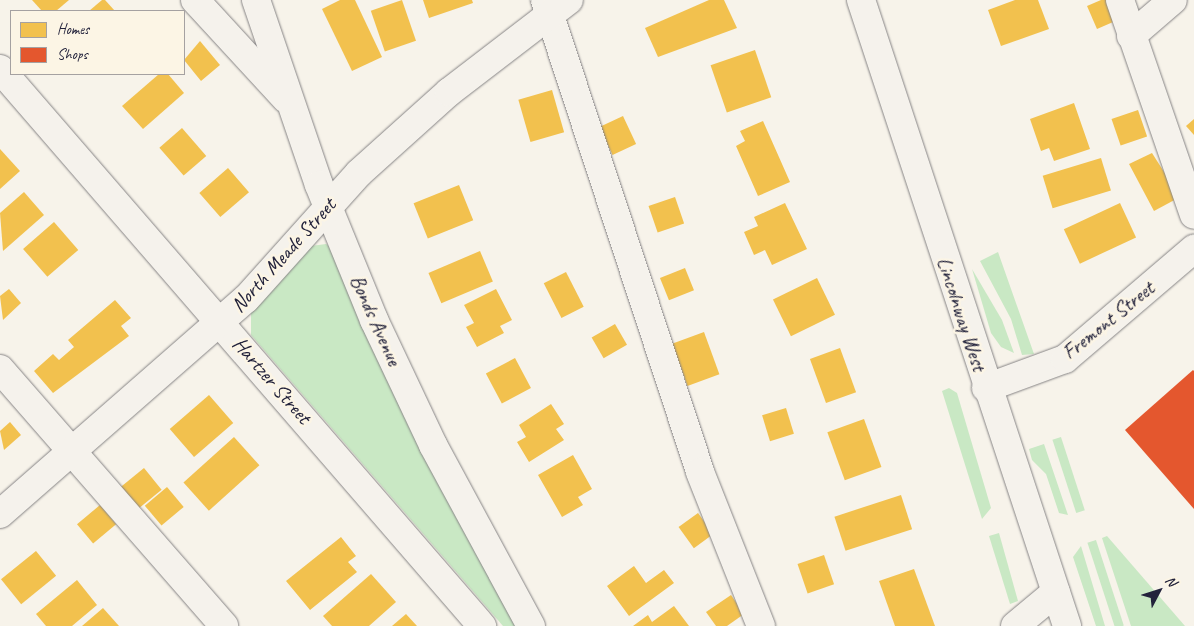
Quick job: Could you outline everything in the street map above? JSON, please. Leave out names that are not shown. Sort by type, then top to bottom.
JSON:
[{"type":"street","points":[[195,0],[290,103]]},
{"type":"street","name":"Bonds Avenue","points":[[256,0],[290,103],[328,205],[434,445],[531,626]]},
{"type":"street","name":"Lincolnway West","points":[[861,0],[986,388],[1067,626]]},
{"type":"street","points":[[1120,0],[1194,215]]},
{"type":"street","points":[[1131,36],[1173,0]]},
{"type":"street","points":[[554,4],[700,472],[761,626]]},
{"type":"street","name":"North Meade Street","points":[[0,514],[221,321],[328,205],[449,92],[554,4]]},
{"type":"street","name":"Hartzer Street","points":[[0,69],[221,321],[482,626]]},
{"type":"street","name":"Fremont Street","points":[[986,388],[1065,359],[1194,250]]},
{"type":"street","points":[[0,369],[73,450],[224,626]]},
{"type":"street","points":[[1015,626],[1056,592]]},
{"type":"green space","points":[[326,244],[332,248],[517,626],[503,626],[251,335],[251,313],[311,246]]},
{"type":"green space","points":[[998,252],[1034,354],[1022,355],[1011,319],[980,261]]},
{"type":"green space","points":[[972,269],[1002,320],[1014,353],[1001,347],[991,333]]},
{"type":"green space","points":[[949,388],[957,393],[991,508],[982,519],[942,391]]},
{"type":"green space","points":[[1061,437],[1085,510],[1076,513],[1052,440]]},
{"type":"green space","points":[[1044,444],[1068,515],[1059,513],[1046,474],[1032,460],[1029,449]]},
{"type":"green space","points":[[999,533],[1018,601],[1010,604],[989,536]]},
{"type":"green space","points":[[1107,536],[1185,626],[1131,626],[1102,538]]},
{"type":"green space","points":[[1096,540],[1124,626],[1114,626],[1087,543]]},
{"type":"green space","points":[[1081,546],[1105,626],[1096,626],[1073,557]]},
{"type":"building: Homes","points":[[32,0],[69,0],[57,10],[41,10]]},
{"type":"building: Homes","points":[[102,0],[105,0],[114,10],[90,10]]},
{"type":"building: Homes","points":[[340,0],[355,0],[382,57],[352,71],[322,9]]},
{"type":"building: Homes","points":[[402,0],[416,41],[385,51],[371,11]]},
{"type":"building: Homes","points":[[423,0],[472,0],[473,3],[429,18]]},
{"type":"building: Homes","points":[[709,0],[724,0],[737,28],[658,57],[645,28]]},
{"type":"building: Homes","points":[[1015,0],[1038,0],[1049,29],[1001,46],[988,10]]},
{"type":"building: Homes","points":[[1101,0],[1112,0],[1120,19],[1097,29],[1087,6]]},
{"type":"building: Homes","points":[[200,41],[220,65],[201,81],[185,59]]},
{"type":"building: Homes","points":[[755,50],[771,97],[727,113],[711,65]]},
{"type":"building: Homes","points":[[158,75],[169,75],[184,93],[143,129],[122,106]]},
{"type":"building: Homes","points":[[552,90],[564,132],[530,142],[518,100]]},
{"type":"building: Homes","points":[[1074,103],[1090,149],[1054,161],[1049,148],[1041,151],[1030,119]]},
{"type":"building: Homes","points":[[1138,110],[1147,136],[1121,146],[1112,119]]},
{"type":"building: Homes","points":[[623,116],[636,144],[613,155],[599,127]]},
{"type":"building: Homes","points":[[1194,119],[1194,135],[1186,126]]},
{"type":"building: Homes","points":[[763,121],[790,182],[758,196],[736,146],[745,141],[740,131]]},
{"type":"building: Homes","points":[[182,128],[206,156],[184,176],[159,148]]},
{"type":"building: Homes","points":[[0,149],[20,171],[0,189]]},
{"type":"building: Homes","points":[[1152,153],[1180,197],[1154,211],[1129,164]]},
{"type":"building: Homes","points":[[1101,158],[1111,191],[1053,208],[1043,176]]},
{"type":"building: Homes","points":[[228,168],[249,192],[220,217],[199,193]]},
{"type":"building: Homes","points":[[459,185],[473,220],[428,239],[414,203]]},
{"type":"building: Homes","points":[[24,192],[44,215],[3,251],[0,213]]},
{"type":"building: Homes","points":[[675,197],[684,223],[658,233],[649,206]]},
{"type":"building: Homes","points":[[785,203],[807,249],[772,265],[765,250],[754,255],[744,232],[758,226],[754,217]]},
{"type":"building: Homes","points":[[1120,203],[1136,237],[1080,264],[1064,229]]},
{"type":"building: Homes","points":[[54,222],[78,250],[47,277],[23,249]]},
{"type":"building: Homes","points":[[480,251],[493,281],[441,303],[428,273]]},
{"type":"building: Homes","points":[[685,268],[694,290],[669,300],[660,278]]},
{"type":"building: Homes","points":[[566,272],[584,307],[561,318],[544,283]]},
{"type":"building: Homes","points":[[817,278],[835,315],[791,336],[773,299]]},
{"type":"building: Homes","points":[[9,289],[21,303],[3,320],[0,296]]},
{"type":"building: Homes","points":[[496,289],[512,320],[500,326],[504,333],[477,347],[466,327],[474,323],[464,305]]},
{"type":"building: Homes","points":[[115,300],[131,318],[121,326],[129,336],[53,393],[34,371],[53,354],[59,360],[74,347],[68,340]]},
{"type":"building: Homes","points":[[615,324],[627,345],[604,358],[592,338]]},
{"type":"building: Homes","points":[[704,332],[719,374],[687,386],[672,344]]},
{"type":"building: Homes","points":[[840,348],[856,392],[826,403],[810,359]]},
{"type":"building: Homes","points":[[515,358],[531,388],[502,404],[486,373]]},
{"type":"building: Homes","points":[[209,395],[233,423],[194,457],[170,429]]},
{"type":"building: Homes","points":[[551,404],[564,424],[556,429],[564,440],[529,462],[517,442],[526,437],[519,425]]},
{"type":"building: Homes","points":[[786,408],[794,434],[770,441],[762,415]]},
{"type":"building: Homes","points":[[864,419],[881,467],[845,480],[827,432]]},
{"type":"building: Homes","points":[[10,422],[21,435],[4,450],[0,431]]},
{"type":"building: Homes","points":[[234,437],[259,465],[209,511],[183,483]]},
{"type":"building: Homes","points":[[573,455],[592,489],[578,497],[583,505],[562,517],[538,475]]},
{"type":"building: Homes","points":[[144,468],[162,490],[138,509],[121,487]]},
{"type":"building: Homes","points":[[167,487],[184,507],[161,526],[145,506]]},
{"type":"building: Homes","points":[[901,495],[912,529],[846,551],[834,517]]},
{"type":"building: Homes","points":[[100,505],[116,524],[93,543],[77,524]]},
{"type":"building: Homes","points":[[698,513],[713,534],[694,548],[679,527]]},
{"type":"building: Homes","points":[[341,537],[356,556],[348,562],[357,572],[310,610],[286,581]]},
{"type":"building: Homes","points":[[36,551],[56,576],[21,604],[1,579]]},
{"type":"building: Homes","points":[[824,555],[834,584],[808,593],[798,564]]},
{"type":"building: Homes","points":[[634,566],[646,583],[664,570],[674,583],[629,616],[607,586]]},
{"type":"building: Homes","points":[[914,569],[935,626],[895,626],[879,581]]},
{"type":"building: Homes","points":[[371,574],[396,602],[369,626],[332,626],[323,616]]},
{"type":"building: Homes","points":[[77,580],[97,605],[72,626],[46,626],[36,614]]},
{"type":"building: Homes","points":[[731,595],[744,614],[727,626],[716,626],[706,612]]},
{"type":"building: Homes","points":[[674,606],[689,626],[633,626],[648,615],[652,622]]},
{"type":"building: Homes","points":[[103,608],[119,626],[82,626]]},
{"type":"building: Homes","points":[[406,614],[417,626],[392,626]]},
{"type":"building: Shops","points":[[1194,371],[1194,509],[1125,430]]}]
